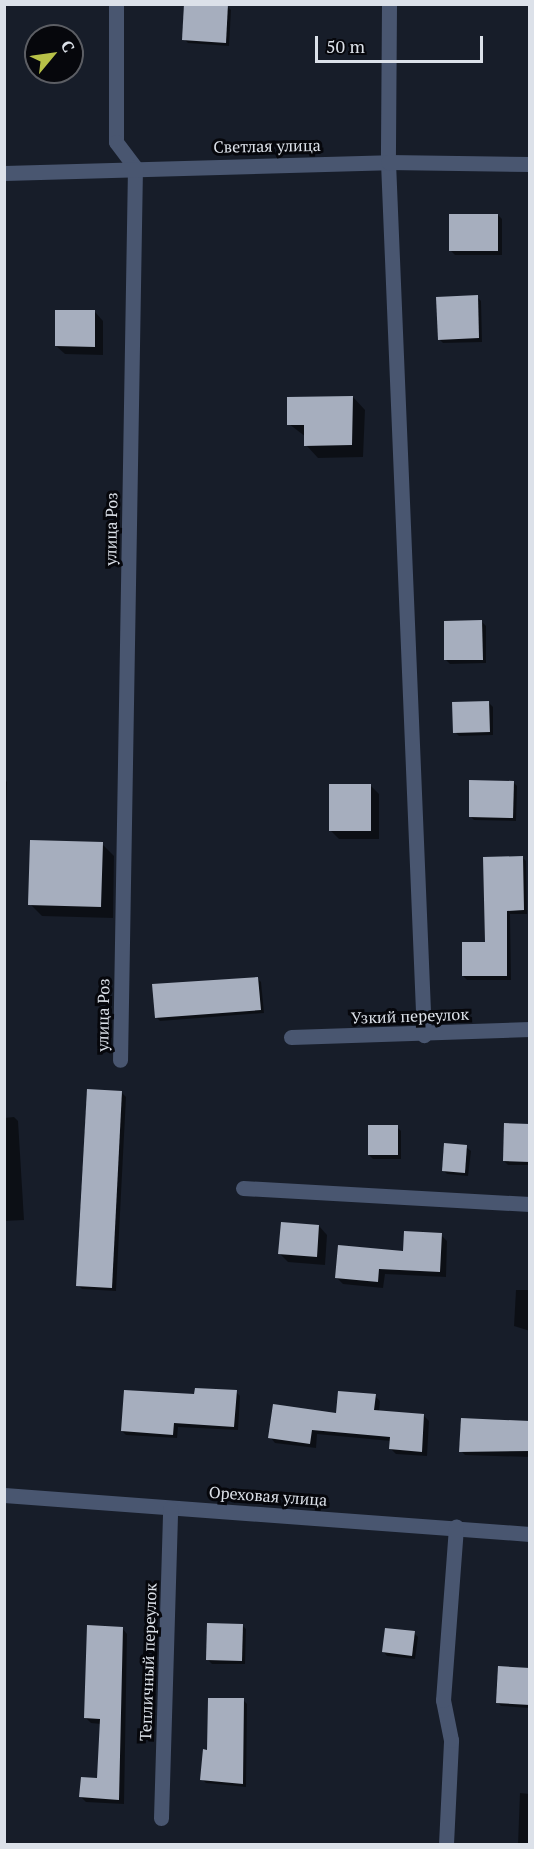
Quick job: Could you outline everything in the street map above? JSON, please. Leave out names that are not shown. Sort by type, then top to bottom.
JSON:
[{"type":"street","points":[[116,4],[116,142],[135,167]]},
{"type":"street","points":[[389,4],[388,162],[424,1035]]},
{"type":"street","name":"Светлая улица","points":[[4,173],[135,167],[388,162],[530,164]]},
{"type":"street","name":"улица Роз","points":[[120,1060],[135,167]]},
{"type":"street","name":"Узкий переулок","points":[[291,1037],[424,1035],[530,1029]]},
{"type":"street","points":[[243,1188],[530,1204]]},
{"type":"street","name":"Ореховая улица","points":[[4,1495],[456,1526],[530,1534]]},
{"type":"street","name":"Тепличный переулок","points":[[161,1818],[170,1508]]},
{"type":"street","points":[[446,1845],[451,1740],[442,1700],[456,1526]]},
{"type":"building","points":[[184,4],[228,4],[226,43],[182,40]]},
{"type":"building","points":[[449,214],[498,214],[498,251],[449,251]]},
{"type":"building","points":[[478,295],[479,338],[438,340],[436,297]]},
{"type":"building","points":[[55,310],[95,310],[95,347],[55,346]]},
{"type":"building","points":[[353,396],[352,445],[304,446],[304,425],[287,425],[287,397]]},
{"type":"building","points":[[482,620],[483,660],[444,660],[444,621]]},
{"type":"building","points":[[489,701],[490,732],[453,733],[452,702]]},
{"type":"building","points":[[469,780],[514,781],[513,818],[469,817]]},
{"type":"building","points":[[329,784],[371,784],[371,831],[329,831]]},
{"type":"building","points":[[30,840],[103,842],[101,907],[28,905]]},
{"type":"building","points":[[523,856],[524,910],[507,911],[507,976],[462,976],[462,942],[485,942],[483,857]]},
{"type":"building","points":[[258,977],[261,1010],[155,1018],[152,984]]},
{"type":"building","points":[[87,1089],[122,1091],[112,1288],[76,1286]]},
{"type":"building","points":[[504,1123],[530,1124],[530,1162],[503,1161]]},
{"type":"building","points":[[368,1125],[398,1125],[398,1155],[368,1155]]},
{"type":"building","points":[[444,1143],[467,1145],[465,1173],[442,1171]]},
{"type":"building","points":[[281,1222],[319,1225],[317,1257],[278,1254]]},
{"type":"building","points":[[404,1231],[442,1233],[440,1272],[379,1269],[378,1282],[335,1278],[338,1245],[403,1251]]},
{"type":"building","points":[[195,1388],[237,1390],[234,1427],[174,1423],[173,1435],[121,1431],[124,1390],[194,1394]]},
{"type":"building","points":[[338,1391],[376,1394],[374,1410],[424,1414],[422,1452],[389,1449],[390,1437],[312,1430],[310,1444],[268,1438],[273,1404],[336,1413]]},
{"type":"building","points":[[461,1418],[530,1421],[530,1451],[459,1452]]},
{"type":"building","points":[[207,1623],[243,1624],[242,1661],[206,1660]]},
{"type":"building","points":[[87,1625],[123,1627],[119,1800],[79,1797],[81,1777],[97,1778],[100,1719],[84,1718]]},
{"type":"building","points":[[385,1628],[415,1631],[412,1656],[382,1652]]},
{"type":"building","points":[[498,1666],[530,1668],[530,1705],[496,1703]]},
{"type":"building","points":[[208,1698],[244,1698],[243,1784],[200,1780],[203,1749],[207,1750]]}]
